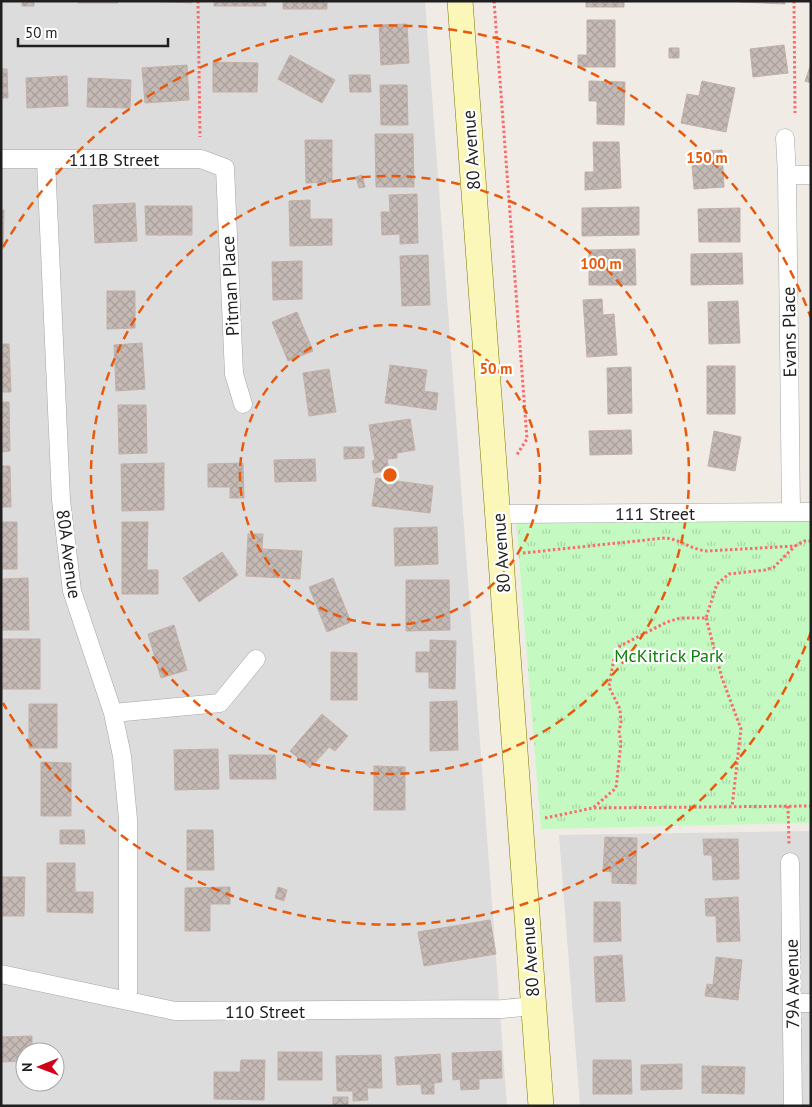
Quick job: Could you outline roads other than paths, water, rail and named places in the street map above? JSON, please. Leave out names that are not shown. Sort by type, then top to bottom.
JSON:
[{"type":"street","name":"80 Avenue","points":[[460,1],[541,1106]]},
{"type":"street","name":"Evans Place","points":[[785,138],[792,512]]},
{"type":"street","name":"111B Street","points":[[1,159],[201,159],[225,168]]},
{"type":"street","name":"80A Avenue","points":[[46,160],[61,500],[72,592],[113,713],[122,756],[128,819],[128,1001]]},
{"type":"street","name":"Pitman Place","points":[[225,168],[234,374],[243,404]]},
{"type":"street","points":[[787,175],[811,175]]},
{"type":"street","name":"111 Street","points":[[498,514],[811,512]]},
{"type":"street","points":[[113,713],[220,704],[256,659]]},
{"type":"street","name":"79A Avenue","points":[[790,862],[793,1106]]},
{"type":"street","name":"110 Street","points":[[1,974],[176,1011],[502,1009],[533,1006]]},
{"type":"street","points":[[792,1003],[811,1003]]},
{"type":"park label","name":"McKitrick Park","points":[[669,655]]}]
